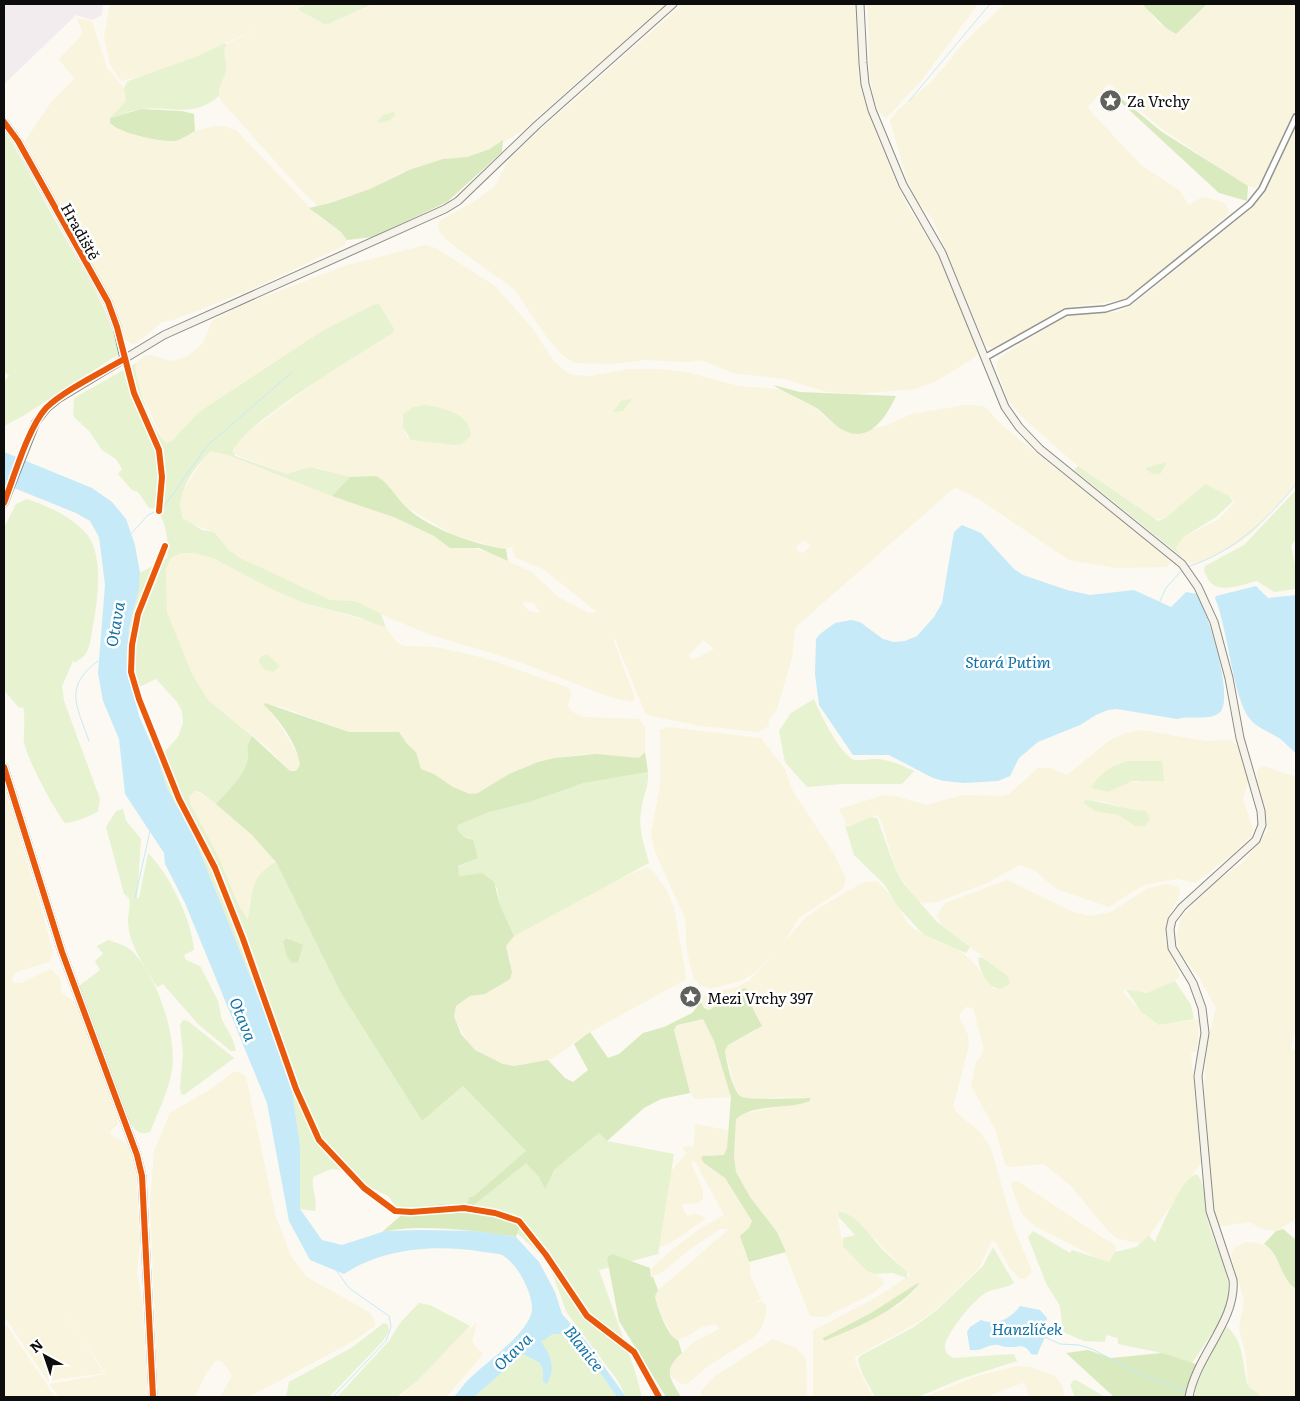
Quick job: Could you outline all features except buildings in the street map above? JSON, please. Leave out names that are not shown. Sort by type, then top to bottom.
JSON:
[{"type":"street","points":[[4,502],[36,422],[46,408],[164,335],[445,209],[458,201],[537,125],[673,4]]},
{"type":"street","points":[[860,4],[864,70],[872,110],[902,185],[942,253],[1005,407],[1030,439],[1174,556],[1198,587],[1214,622],[1223,653],[1240,738],[1261,811],[1262,825],[1256,840],[1182,906],[1172,920],[1170,929],[1172,948],[1193,983],[1202,1008],[1205,1033],[1198,1076],[1210,1211],[1233,1280],[1234,1290],[1230,1309],[1201,1361],[1189,1397]]},
{"type":"street","points":[[986,357],[1066,312],[1117,307],[1144,291],[1250,204],[1262,189],[1296,117]]},
{"type":"street","name":"Hradiště","points":[[4,122],[18,142],[108,302],[117,327],[124,359]]},
{"type":"street","points":[[4,767],[62,952],[137,1155],[142,1176],[154,1397]]},
{"type":"shaded area","points":[[4,4],[103,4],[102,15],[92,20],[76,15],[4,84]]},
{"type":"shaded area","points":[[110,4],[309,4],[296,10],[302,11],[326,25],[375,4],[667,4],[519,133],[490,149],[467,157],[443,159],[398,174],[371,189],[318,206],[299,188],[222,102],[219,96],[220,83],[225,73],[226,62],[223,54],[227,44],[263,26],[198,56],[152,73],[121,81],[110,65],[104,37]]},
{"type":"shaded area","points":[[683,4],[857,4],[859,58],[872,122],[909,209],[940,258],[978,348],[976,356],[935,382],[915,389],[856,394],[827,392],[785,379],[733,373],[701,360],[689,362],[644,360],[613,364],[574,363],[562,355],[548,339],[514,289],[450,243],[439,231],[438,225],[441,220],[473,202],[494,187],[509,160],[530,139]]},
{"type":"shaded area","points":[[867,4],[978,4],[921,81],[886,118],[880,113],[874,101],[870,77]]},
{"type":"shaded area","points":[[1004,4],[1144,4],[1158,23],[1175,34],[1207,4],[1296,4],[1296,109],[1260,185],[1254,188],[1243,184],[1161,128],[1109,83],[1088,107],[1092,113],[1141,165],[1179,190],[1189,205],[1202,197],[1224,203],[1229,210],[1228,214],[1144,287],[1122,300],[1064,308],[994,349],[986,346],[932,218],[917,202],[906,178],[890,120],[898,110],[932,81],[964,43]]},
{"type":"shaded area","points":[[76,18],[92,21],[107,68],[124,88],[126,101],[110,118],[112,126],[162,141],[180,140],[195,131],[215,126],[227,127],[237,131],[319,217],[341,232],[347,240],[344,246],[243,293],[173,320],[162,322],[137,343],[132,344],[125,340],[111,300],[57,205],[25,141],[51,102],[74,79],[59,59],[80,37],[82,30]]},
{"type":"shaded area","points":[[1296,125],[1296,484],[1252,533],[1236,545],[1199,563],[1190,564],[1177,552],[1177,544],[1182,538],[1219,519],[1234,503],[1234,499],[1205,484],[1167,517],[1157,519],[1148,515],[1073,462],[1020,415],[1008,400],[996,367],[1000,357],[1066,316],[1080,313],[1118,312],[1135,303],[1247,212],[1263,196]],"holes":[[[1167,465],[1158,474],[1146,468]]]},
{"type":"shaded area","points":[[425,245],[436,248],[495,286],[533,329],[553,360],[566,372],[574,375],[591,376],[629,369],[657,369],[686,372],[739,386],[778,389],[812,406],[837,427],[847,432],[857,433],[888,425],[911,414],[966,405],[984,406],[1003,426],[1167,557],[1171,563],[1166,567],[1117,568],[1069,560],[980,500],[957,488],[953,489],[795,629],[792,658],[777,709],[769,719],[769,726],[758,732],[702,726],[651,716],[645,713],[615,639],[613,639],[635,698],[632,702],[610,697],[514,660],[428,634],[371,610],[355,601],[330,600],[317,595],[240,558],[229,550],[214,532],[189,523],[181,514],[181,497],[184,489],[205,457],[211,451],[216,451],[396,518],[434,536],[450,548],[469,547],[491,553],[532,572],[558,597],[588,613],[597,612],[543,569],[516,558],[512,551],[513,546],[506,549],[499,548],[454,535],[406,507],[380,478],[345,477],[318,468],[303,469],[287,474],[234,454],[235,444],[242,437],[322,377],[373,305],[322,331],[199,412],[172,441],[166,443],[163,441],[136,382],[136,363],[144,356],[150,355],[172,361],[188,356],[203,343],[212,321],[238,307],[344,266]],"holes":[[[401,419],[461,444],[444,444],[407,437]],[[805,540],[810,546],[803,553],[796,550],[798,545]],[[522,602],[534,603],[541,613],[529,611]],[[703,640],[714,649],[697,658],[691,659],[688,656]]]},
{"type":"shaded area","points":[[181,553],[193,553],[220,560],[276,591],[304,603],[375,623],[386,628],[397,642],[403,646],[435,647],[468,654],[497,662],[569,688],[571,694],[568,706],[573,712],[583,717],[639,719],[645,727],[645,752],[639,758],[580,754],[538,762],[509,774],[478,793],[470,794],[421,769],[416,752],[407,744],[399,732],[349,732],[282,707],[264,705],[274,716],[299,756],[300,765],[296,771],[290,771],[267,747],[208,700],[192,674],[167,612],[166,569],[171,558]]},
{"type":"shaded area","points":[[668,727],[761,738],[784,768],[793,791],[834,854],[846,879],[843,889],[799,918],[784,942],[805,918],[819,908],[862,883],[877,881],[894,899],[906,921],[914,929],[935,941],[956,948],[974,963],[994,989],[1001,989],[1008,976],[942,925],[937,915],[945,903],[1007,880],[1073,912],[1091,916],[1111,912],[1148,888],[1168,884],[1178,887],[1180,893],[1167,920],[1165,938],[1180,977],[1156,991],[1143,993],[1127,988],[1123,992],[1144,1015],[1159,1025],[1199,1019],[1197,1051],[1191,1053],[1201,1163],[1147,1239],[1139,1243],[1118,1239],[1108,1231],[1071,1186],[1044,1164],[1010,1167],[1005,1164],[995,1129],[971,1086],[975,1065],[984,1049],[973,1008],[966,1007],[960,1013],[960,1019],[968,1035],[969,1045],[953,1107],[957,1113],[981,1133],[991,1149],[1014,1228],[1031,1273],[1025,1279],[1020,1279],[1009,1267],[995,1241],[991,1242],[979,1268],[939,1307],[917,1323],[855,1357],[856,1364],[873,1397],[813,1397],[813,1331],[882,1294],[910,1275],[855,1219],[841,1210],[837,1214],[843,1246],[866,1270],[883,1279],[884,1284],[872,1294],[825,1317],[810,1316],[777,1232],[750,1197],[736,1172],[734,1156],[736,1119],[742,1114],[801,1104],[810,1098],[778,1097],[758,1100],[741,1097],[735,1087],[725,1051],[728,1045],[757,1030],[749,991],[744,988],[709,1010],[702,1005],[702,998],[707,993],[737,987],[750,980],[779,949],[755,973],[741,981],[710,989],[699,985],[693,977],[687,951],[685,918],[655,852],[651,834],[660,786],[660,730]],"holes":[[[919,1284],[898,1306],[824,1340],[824,1337],[871,1313]]]},
{"type":"shaded area","points":[[1142,730],[1206,741],[1229,740],[1237,745],[1249,779],[1243,799],[1253,829],[1251,836],[1234,853],[1196,883],[1178,879],[1142,886],[1109,907],[1056,889],[1035,871],[1020,865],[987,883],[937,902],[923,903],[918,901],[896,871],[882,822],[877,815],[848,827],[839,809],[884,795],[895,796],[926,805],[963,795],[1001,796],[1009,794],[1038,768],[1051,768],[1067,775],[1110,740],[1126,733]],"holes":[[[1128,761],[1161,761],[1139,782],[1127,782],[1108,792],[1091,788],[1119,763]],[[1085,800],[1106,802],[1133,811],[1146,811],[1131,824],[1118,815],[1103,811]]]},
{"type":"shaded area","points":[[1264,766],[1296,777],[1296,1024],[1291,1050],[1296,1050],[1296,1216],[1293,1221],[1276,1231],[1263,1229],[1249,1222],[1220,1226],[1217,1221],[1214,1212],[1204,1088],[1207,1044],[1216,1008],[1198,976],[1182,956],[1176,939],[1181,917],[1216,882],[1244,862],[1267,831],[1266,817],[1257,781],[1257,770]]},
{"type":"shaded area","points":[[4,785],[40,903],[53,953],[49,962],[16,972],[11,979],[14,983],[21,983],[50,969],[60,978],[62,993],[76,1003],[117,1117],[118,1124],[110,1132],[111,1135],[126,1143],[135,1159],[140,1244],[137,1273],[142,1300],[148,1397],[59,1397],[49,1384],[106,1374],[63,1310],[104,1373],[48,1381],[4,1316]]},
{"type":"shaded area","points":[[195,791],[210,799],[252,835],[276,862],[265,868],[249,902],[249,920],[239,906],[190,804],[188,796]]},
{"type":"shaded area","points":[[647,867],[654,872],[667,891],[674,908],[686,976],[685,980],[590,1032],[553,1058],[542,1062],[509,1066],[483,1055],[469,1045],[454,1016],[456,1006],[470,996],[485,994],[494,988],[511,962],[506,946],[514,936],[601,887]]},
{"type":"shaded area","points":[[703,1019],[714,1041],[731,1097],[694,1099],[688,1087],[674,1030],[677,1025]]},
{"type":"shaded area","points":[[233,1072],[239,1072],[246,1077],[276,1217],[292,1258],[307,1277],[369,1312],[375,1321],[375,1326],[354,1341],[249,1397],[220,1397],[232,1376],[221,1361],[216,1361],[207,1372],[195,1397],[158,1397],[150,1202],[154,1151],[170,1113],[214,1087]]},
{"type":"shaded area","points":[[695,1124],[728,1130],[727,1148],[724,1155],[703,1156],[704,1163],[725,1178],[752,1221],[743,1248],[749,1262],[751,1277],[761,1299],[752,1304],[762,1301],[766,1306],[766,1315],[761,1329],[754,1337],[707,1367],[688,1383],[682,1385],[670,1375],[669,1368],[672,1363],[695,1341],[719,1329],[716,1324],[702,1327],[686,1337],[675,1340],[661,1315],[655,1296],[656,1292],[729,1229],[720,1229],[690,1249],[660,1274],[651,1277],[652,1268],[673,1249],[701,1228],[724,1215],[694,1160],[691,1163],[703,1190],[703,1199],[699,1203],[683,1204],[683,1209],[687,1216],[694,1214],[705,1217],[704,1220],[669,1244],[657,1248],[667,1176],[686,1153],[682,1147],[694,1146]]},
{"type":"shaded area","points":[[1018,1181],[1114,1244],[1116,1249],[1114,1257],[1107,1263],[1035,1226],[1022,1214],[1018,1204],[1011,1185],[1013,1182]]},
{"type":"shaded area","points":[[1246,1242],[1258,1243],[1272,1249],[1292,1286],[1296,1289],[1296,1397],[1264,1397],[1248,1386],[1246,1356],[1239,1328],[1244,1300],[1231,1256],[1234,1248]]},
{"type":"shaded area","points":[[477,1323],[472,1342],[483,1354],[446,1397],[400,1397],[464,1333]]},
{"type":"shaded area","points":[[4,1325],[7,1326],[55,1397],[4,1397]]},
{"type":"shaded area","points":[[773,1339],[796,1348],[806,1358],[807,1397],[701,1397],[701,1391],[715,1376]]},
{"type":"shaded area","points":[[1018,1366],[1030,1367],[1055,1376],[1062,1385],[1065,1397],[1029,1397],[1025,1384],[1022,1383],[987,1397],[924,1397],[977,1376]]},
{"type":"green space","points":[[309,4],[373,4],[326,25],[299,10],[299,8]]},
{"type":"green space","points":[[1207,4],[1176,34],[1166,28],[1143,5]]},
{"type":"green space","points":[[223,44],[227,44],[224,53],[226,71],[219,96],[209,103],[200,107],[181,110],[140,109],[110,118],[126,101],[124,88],[128,81],[198,56]]},
{"type":"green space","points":[[1112,94],[1118,96],[1162,132],[1248,186],[1247,201],[1219,193]]},
{"type":"green space","points":[[141,109],[182,111],[194,114],[195,131],[180,139],[168,141],[131,133],[110,123],[110,118]]},
{"type":"green space","points":[[394,112],[395,115],[389,121],[378,123],[383,115]]},
{"type":"green space","points":[[4,130],[101,301],[119,354],[23,416],[4,426],[4,383],[9,375],[4,372]]},
{"type":"green space","points":[[503,140],[502,152],[447,202],[373,237],[347,240],[341,232],[309,208],[370,189],[409,170],[443,159],[467,157],[490,149]]},
{"type":"green space","points":[[379,304],[394,329],[393,333],[279,407],[241,439],[233,451],[235,456],[287,474],[310,467],[350,477],[332,496],[228,455],[211,451],[198,465],[187,482],[181,500],[181,509],[183,518],[202,530],[214,532],[229,550],[240,558],[330,600],[355,601],[381,614],[386,628],[358,617],[304,603],[276,591],[213,558],[193,553],[181,553],[171,558],[166,569],[167,612],[192,674],[208,700],[252,736],[247,746],[247,762],[244,770],[227,792],[216,804],[200,792],[195,791],[189,796],[190,804],[217,854],[239,906],[248,919],[252,894],[257,879],[267,867],[276,862],[341,993],[422,1121],[463,1086],[527,1152],[473,1198],[469,1197],[467,1206],[440,1204],[421,1210],[398,1209],[388,1196],[359,1182],[354,1171],[331,1169],[313,1177],[316,1202],[315,1211],[300,1209],[300,1145],[292,1091],[264,1011],[194,837],[167,788],[158,759],[178,737],[183,723],[182,711],[177,702],[156,679],[133,690],[127,672],[126,649],[140,573],[167,558],[168,543],[164,524],[155,506],[154,509],[149,508],[138,492],[132,490],[118,474],[122,469],[116,459],[102,450],[89,431],[73,416],[74,398],[136,363],[137,380],[145,405],[156,429],[166,443],[172,441],[199,412],[322,331],[373,305]],"holes":[[[286,938],[289,938],[292,963],[287,957],[283,942]]]},
{"type":"green space","points":[[773,385],[800,392],[896,396],[883,419],[877,425],[863,433],[854,434],[841,429],[818,409]]},
{"type":"green space","points":[[632,399],[623,411],[613,412],[621,401]]},
{"type":"green space","points":[[424,405],[447,410],[461,417],[470,429],[470,437],[461,444],[455,445],[411,440],[403,427],[403,414],[414,407]]},
{"type":"green space","points":[[1167,462],[1159,474],[1152,474],[1145,468]]},
{"type":"green space","points":[[1078,466],[1158,521],[1167,517],[1205,484],[1229,496],[1233,501],[1216,517],[1182,538],[1176,548],[1181,556],[1074,470]]},
{"type":"green space","points":[[376,476],[388,485],[414,514],[452,534],[480,544],[506,549],[508,561],[479,548],[450,548],[434,536],[396,518],[332,496],[350,477]]},
{"type":"green space","points":[[1296,490],[1296,538],[1291,546],[1296,569],[1296,589],[1274,592],[1257,581],[1229,588],[1222,588],[1211,583],[1204,572],[1205,566],[1244,545]]},
{"type":"green space","points":[[27,499],[57,512],[71,520],[84,531],[91,541],[98,565],[94,620],[89,645],[84,656],[75,663],[73,661],[62,686],[64,701],[100,799],[98,811],[74,822],[65,823],[54,807],[26,750],[23,707],[19,708],[4,690],[4,528],[16,504]]},
{"type":"green space","points":[[267,654],[280,666],[273,672],[264,669],[259,662],[260,657]]},
{"type":"green space","points":[[814,699],[837,743],[849,757],[855,760],[885,760],[914,771],[902,784],[842,784],[807,787],[785,762],[779,731],[791,713]]},
{"type":"green space","points":[[265,703],[349,732],[399,732],[407,744],[416,752],[421,769],[470,794],[478,793],[509,774],[538,762],[555,758],[596,754],[639,758],[645,752],[648,772],[584,783],[530,802],[489,812],[458,825],[457,830],[464,837],[473,840],[478,858],[458,866],[459,876],[482,873],[494,882],[500,905],[514,936],[506,946],[512,972],[510,979],[485,994],[470,996],[456,1006],[454,1016],[461,1034],[475,1050],[503,1064],[514,1066],[548,1060],[565,1078],[573,1082],[588,1070],[574,1044],[590,1032],[608,1058],[619,1054],[643,1033],[664,1027],[692,1013],[701,1002],[704,1008],[709,1010],[744,988],[747,989],[753,1009],[762,1026],[728,1045],[725,1051],[730,1074],[737,1092],[744,1098],[810,1098],[810,1101],[801,1104],[752,1111],[736,1119],[734,1156],[736,1172],[750,1197],[777,1232],[786,1252],[749,1262],[740,1236],[749,1228],[752,1221],[725,1178],[704,1163],[701,1158],[703,1156],[724,1155],[727,1148],[731,1097],[714,1041],[703,1019],[677,1025],[674,1030],[690,1093],[661,1099],[644,1108],[607,1141],[599,1133],[554,1170],[545,1189],[539,1177],[526,1163],[474,1205],[520,1218],[522,1220],[516,1237],[467,1230],[431,1228],[397,1229],[382,1232],[406,1211],[421,1210],[440,1204],[467,1206],[469,1197],[473,1197],[526,1151],[463,1086],[422,1121],[341,993],[276,862],[252,835],[216,804],[244,770],[248,754],[247,746],[252,736],[290,771],[296,771],[300,765],[292,741],[276,717],[264,705]]},
{"type":"green space","points":[[1128,761],[1162,761],[1164,781],[1132,781],[1108,792],[1091,788],[1107,771]]},
{"type":"green space","points":[[648,772],[640,822],[649,863],[514,936],[500,905],[497,888],[482,873],[459,876],[457,867],[478,858],[470,838],[464,837],[456,830],[458,825],[489,812],[530,802],[584,783]]},
{"type":"green space","points":[[1085,800],[1146,811],[1150,819],[1145,826],[1135,826],[1118,815],[1095,811],[1084,803]]},
{"type":"green space","points":[[123,809],[126,821],[141,839],[137,898],[139,898],[148,853],[164,873],[178,898],[189,925],[194,950],[184,955],[186,960],[200,966],[218,1001],[222,1020],[232,1038],[236,1051],[231,1051],[199,1025],[163,984],[157,987],[134,947],[128,921],[129,898],[124,894],[106,827],[116,811]]},
{"type":"green space","points":[[871,817],[877,818],[896,871],[904,884],[936,921],[970,947],[966,953],[924,935],[899,908],[884,884],[854,855],[845,825],[848,827]]},
{"type":"green space","points":[[286,938],[303,945],[298,962],[292,963],[287,957],[283,942]]},
{"type":"green space","points":[[108,940],[121,944],[132,951],[141,962],[158,992],[169,1027],[173,1061],[171,1075],[150,1132],[141,1133],[135,1129],[126,1115],[79,986],[100,970],[95,961],[103,954],[97,946]]},
{"type":"green space","points":[[982,957],[1008,976],[1010,984],[1001,989],[992,986],[982,973],[978,958]]},
{"type":"green space","points":[[1175,981],[1191,1005],[1194,1019],[1159,1025],[1141,1012],[1126,989],[1147,993]]},
{"type":"green space","points":[[183,1020],[188,1021],[234,1058],[184,1095],[181,1094],[180,1088],[183,1054],[180,1025]]},
{"type":"green space","points":[[599,1133],[607,1141],[674,1154],[658,1254],[599,1270],[635,1371],[642,1397],[626,1397],[618,1381],[567,1313],[548,1262],[516,1232],[522,1220],[514,1215],[473,1206],[526,1162],[544,1186],[554,1170]]},
{"type":"green space","points":[[1196,1174],[1204,1188],[1207,1218],[1224,1267],[1228,1284],[1228,1295],[1217,1326],[1192,1363],[1157,1352],[1118,1344],[1118,1338],[1106,1335],[1105,1342],[1084,1341],[1063,1332],[1060,1306],[1046,1283],[1028,1237],[1033,1231],[1070,1253],[1072,1250],[1109,1262],[1115,1252],[1136,1247],[1149,1236],[1155,1242],[1178,1194],[1190,1178]]},
{"type":"green space","points":[[839,1211],[859,1223],[886,1253],[907,1272],[907,1278],[893,1273],[874,1274],[866,1270],[843,1246],[843,1238],[855,1235],[838,1216]]},
{"type":"green space","points":[[1283,1229],[1296,1240],[1296,1289],[1286,1278],[1270,1248],[1264,1244],[1276,1231]]},
{"type":"green space","points":[[993,1247],[1014,1283],[988,1291],[980,1297],[955,1325],[945,1348],[947,1353],[953,1358],[1014,1354],[1017,1361],[961,1379],[918,1397],[875,1397],[862,1373],[858,1360],[860,1356],[914,1327],[938,1309],[983,1266]]},
{"type":"green space","points":[[612,1254],[650,1268],[651,1277],[653,1277],[658,1290],[655,1296],[661,1314],[670,1334],[678,1340],[682,1353],[670,1369],[671,1379],[681,1397],[666,1397],[619,1321],[607,1258]]},
{"type":"green space","points":[[918,1283],[910,1294],[888,1311],[824,1341],[823,1338],[871,1313]]},
{"type":"green space","points":[[419,1303],[430,1305],[470,1326],[417,1381],[397,1397],[337,1397],[389,1341],[400,1323]]},
{"type":"green space","points":[[384,1323],[388,1325],[389,1331],[383,1341],[329,1397],[286,1397],[289,1382],[351,1348]]},
{"type":"green space","points":[[1226,1326],[1237,1339],[1240,1346],[1248,1386],[1263,1397],[1195,1397],[1196,1384]]},
{"type":"green space","points":[[553,1334],[565,1334],[587,1354],[617,1397],[474,1397],[523,1354],[540,1363],[543,1371],[543,1382],[547,1383],[540,1342]]},
{"type":"green space","points":[[1088,1350],[1111,1358],[1162,1353],[1196,1364],[1186,1397],[1114,1397],[1066,1353]]},
{"type":"green space","points":[[1074,1380],[1105,1397],[1075,1397],[1070,1385]]},
{"type":"water","points":[[4,452],[92,488],[112,502],[126,519],[135,545],[140,573],[139,589],[129,628],[126,661],[139,716],[158,759],[167,788],[194,837],[264,1011],[292,1091],[300,1145],[300,1209],[322,1240],[342,1245],[385,1231],[475,1231],[516,1237],[539,1262],[555,1292],[562,1314],[586,1341],[626,1397],[617,1397],[587,1354],[565,1334],[553,1334],[541,1342],[550,1357],[552,1367],[547,1384],[543,1382],[543,1371],[540,1363],[523,1354],[474,1397],[454,1397],[468,1380],[515,1338],[529,1319],[532,1303],[527,1287],[518,1271],[502,1255],[448,1248],[411,1250],[376,1258],[344,1274],[310,1260],[289,1221],[267,1103],[185,903],[165,864],[164,853],[125,794],[119,739],[103,701],[98,673],[105,585],[99,537],[90,521],[76,513],[4,484]]},
{"type":"water","name":"Stará Putim","points":[[962,525],[981,533],[1014,569],[1023,575],[1067,590],[1090,595],[1134,590],[1171,607],[1186,592],[1197,594],[1213,636],[1222,674],[1223,705],[1219,713],[1210,717],[1177,719],[1117,709],[1108,710],[1080,725],[1038,742],[1019,758],[1010,776],[998,781],[964,783],[944,781],[933,778],[889,755],[853,755],[819,705],[815,674],[816,639],[835,623],[851,620],[860,622],[883,639],[894,642],[905,641],[917,636],[934,617],[942,603],[954,532]]},
{"type":"water","points":[[1256,586],[1268,598],[1296,595],[1296,753],[1279,738],[1253,722],[1244,710],[1235,680],[1220,611],[1215,598],[1216,596]]},
{"type":"water","name":"Hanzlíček","points":[[1020,1306],[1040,1310],[1047,1318],[1045,1337],[1037,1355],[1031,1354],[1026,1348],[1020,1346],[1006,1347],[996,1345],[978,1350],[970,1350],[967,1332],[970,1327],[981,1320],[998,1322],[1003,1320],[1012,1315]]},
{"type":"waterway","points":[[909,101],[990,4]]},
{"type":"waterway","points":[[130,535],[148,515],[163,508],[206,447],[292,372]]},
{"type":"waterway","points":[[1187,567],[1220,553],[1248,534],[1261,523],[1296,484]]},
{"type":"waterway","points":[[1160,601],[1166,588],[1182,570]]},
{"type":"waterway","points":[[89,741],[77,707],[77,689],[80,680],[87,670],[98,661]]},
{"type":"waterway","points":[[135,898],[150,831]]},
{"type":"waterway","points":[[333,1397],[386,1341],[391,1327],[389,1316],[349,1288],[336,1270]]},
{"type":"waterway","points":[[1045,1337],[1060,1344],[1079,1345],[1092,1349],[1140,1374],[1187,1392]]},
{"type":"waterway","points":[[1193,1395],[1198,1397]]},
{"type":"cycle path","points":[[4,122],[18,141],[108,302],[117,327],[134,393],[159,450],[162,477],[159,511]]},
{"type":"cycle path","points":[[4,503],[27,440],[46,408],[72,388],[124,359]]},
{"type":"cycle path","points":[[165,546],[138,614],[132,645],[131,672],[139,699],[179,799],[215,868],[243,939],[296,1089],[319,1140],[364,1188],[395,1211],[411,1212],[464,1208],[495,1213],[519,1221],[546,1255],[587,1316],[634,1352],[659,1397]]},
{"type":"cycle path","points":[[4,767],[62,952],[137,1155],[142,1176],[153,1397]]},
{"type":"place","name":"Za Vrchy","points":[[1111,100]]},
{"type":"place","name":"Mezi Vrchy 397","points":[[691,997]]},
{"type":"water label","name":"Otava","points":[[114,624]]},
{"type":"water label","name":"Otava","points":[[244,1019]]},
{"type":"water label","name":"Blanice","points":[[585,1348]]},
{"type":"water label","name":"Otava","points":[[512,1351]]}]
